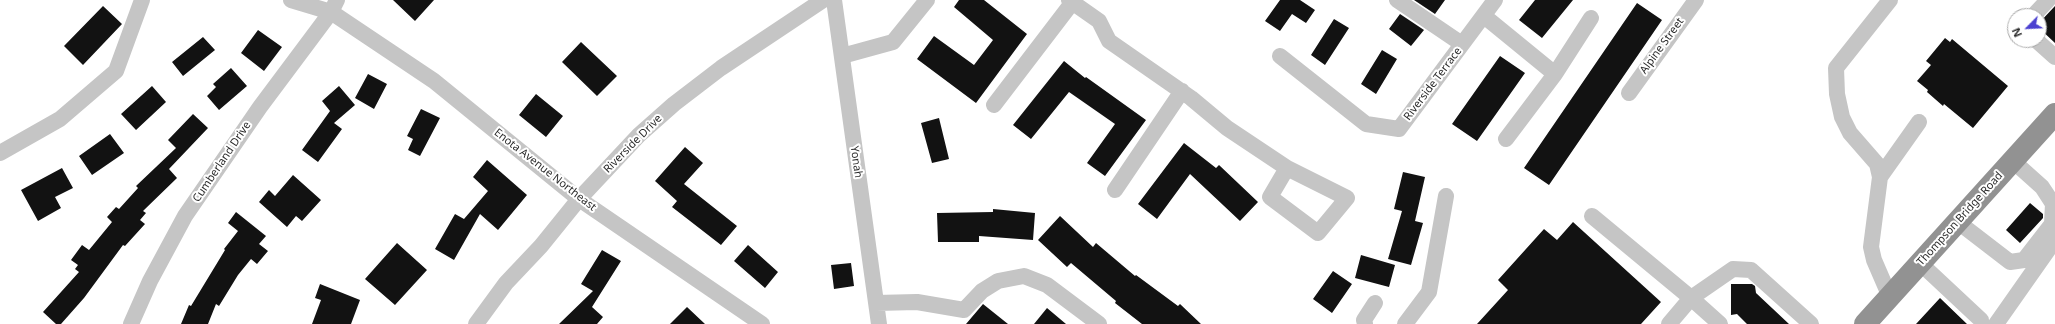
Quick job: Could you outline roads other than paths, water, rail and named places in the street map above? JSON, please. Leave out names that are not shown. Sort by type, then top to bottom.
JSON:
[{"type":"highway","name":"Thompson Bridge Road","points":[[1865,324],[2013,160],[2053,121]]},
{"type":"street","points":[[0,153],[60,120],[116,71],[142,0]]},
{"type":"street","name":"Enota Avenue Northeast","points":[[291,0],[334,6],[434,81],[579,199],[762,324]]},
{"type":"street","name":"Yonah","points":[[834,0],[879,324]]},
{"type":"street","points":[[842,56],[893,42],[927,0]]},
{"type":"street","points":[[1397,0],[1462,44]]},
{"type":"street","name":"Riverside Terrace","points":[[1280,56],[1366,124],[1399,129],[1495,0]]},
{"type":"street","name":"Alpine Street","points":[[1629,93],[1696,0]]},
{"type":"street","points":[[1890,0],[1836,68],[1837,94],[1842,117],[1850,133],[1877,164],[1880,177],[1871,247],[1874,260],[1890,297]]},
{"type":"street","points":[[2040,8],[2048,0]]},
{"type":"street","points":[[994,105],[1071,1],[1099,21],[1109,41],[1182,92],[1227,128],[1287,168],[1348,198],[1318,233],[1270,197],[1287,168]]},
{"type":"street","name":"Riverside Drive","points":[[476,324],[506,283],[541,246],[579,199],[639,135],[674,104],[721,68],[813,3]]},
{"type":"street","name":"Cumberland Drive","points":[[131,324],[150,281],[185,216],[260,107],[334,6]]},
{"type":"street","points":[[1484,16],[1554,74]]},
{"type":"street","points":[[1506,139],[1554,74],[1591,18]]},
{"type":"street","points":[[2045,48],[2055,57]]},
{"type":"street","points":[[1116,190],[1182,92]]},
{"type":"street","points":[[1880,177],[1919,122]]},
{"type":"street","points":[[1958,222],[2010,262],[2024,260],[2052,224],[2053,204],[2042,187],[2013,160]]},
{"type":"street","points":[[1405,324],[1429,292],[1446,196]]},
{"type":"street","points":[[1592,216],[1720,324]]},
{"type":"street","points":[[1996,324],[2055,240]]},
{"type":"street","points":[[1920,263],[1981,320]]},
{"type":"street","points":[[1669,324],[1691,298],[1733,269],[1752,270],[1811,324]]},
{"type":"street","points":[[876,303],[917,302],[961,317],[982,291],[998,281],[1024,276],[1047,285],[1099,324]]},
{"type":"street","points":[[1365,324],[1364,320],[1375,303]]}]
